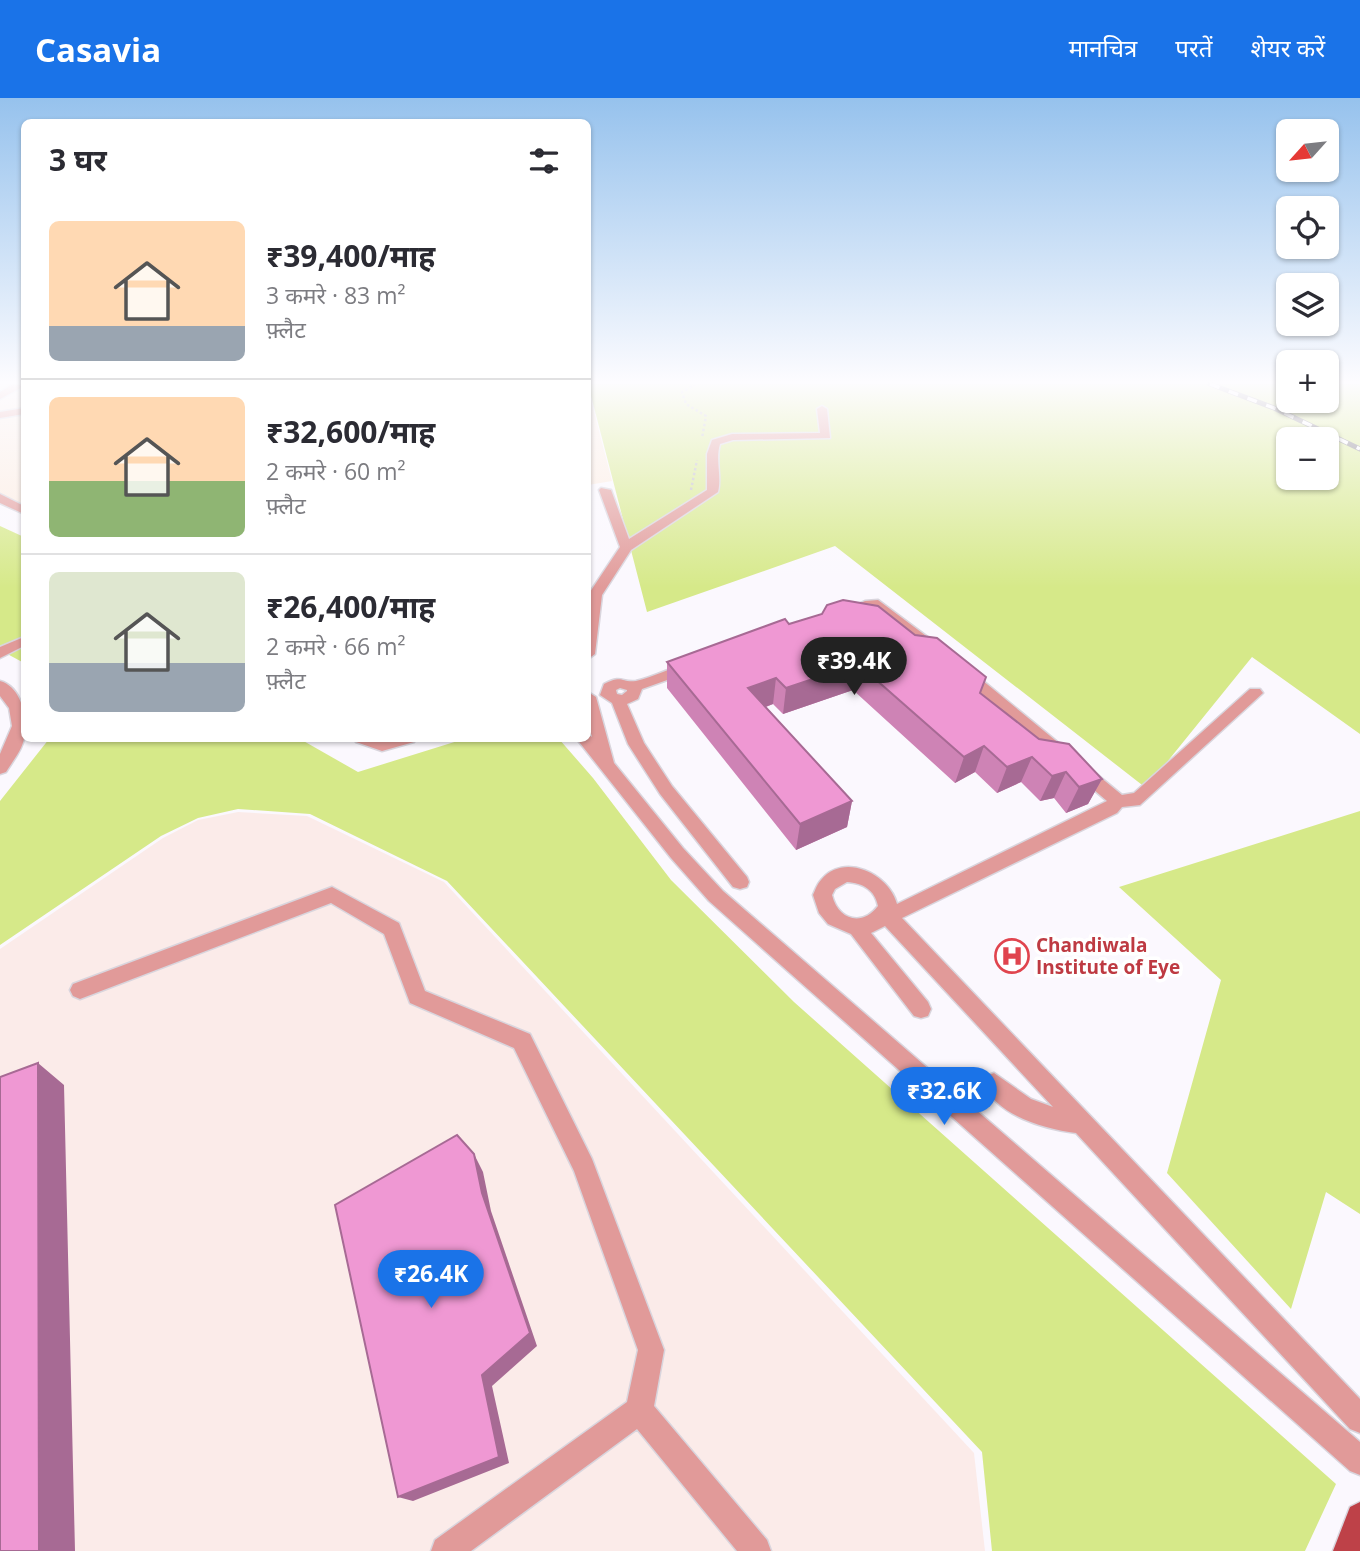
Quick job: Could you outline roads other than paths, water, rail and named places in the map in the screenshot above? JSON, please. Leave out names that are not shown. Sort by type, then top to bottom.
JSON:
[{"type":"main road","points":[[1348,1551],[1360,1517]]},
{"type":"street","points":[[591,611],[595,595],[626,547],[709,495],[715,487],[713,452]]},
{"type":"street","points":[[605,490],[626,547]]},
{"type":"street","points":[[0,498],[21,509]]},
{"type":"street","points":[[830,618],[870,604],[878,604],[1118,801],[1135,801],[1255,693]]},
{"type":"street","points":[[0,653],[21,642]]},
{"type":"street","points":[[591,704],[601,707],[613,696],[619,682],[634,687],[699,664]]},
{"type":"street","points":[[0,686],[16,704],[21,719]]},
{"type":"street","points":[[591,689],[613,696],[636,744],[666,790],[740,882]]},
{"type":"street","points":[[591,710],[609,769]]},
{"type":"street","points":[[0,768],[19,737],[21,727]]},
{"type":"street","points":[[374,742],[383,745],[394,742]]},
{"type":"street","points":[[587,742],[687,864],[775,950],[1360,1461]]},
{"type":"street","points":[[1118,801],[1111,808],[887,914],[878,922],[858,928],[838,922],[824,907],[823,890],[835,878],[856,875],[876,883],[887,899],[887,914],[1360,1419]]},
{"type":"street","points":[[687,864],[716,852]]},
{"type":"street","points":[[80,990],[332,895],[392,929],[417,996],[522,1041],[584,1167],[651,1350],[639,1410],[446,1551]]},
{"type":"street","points":[[858,928],[921,1009]]},
{"type":"street","points":[[994,1083],[1030,1112],[1050,1120],[1080,1122]]},
{"type":"street","points":[[639,1410],[756,1551]]},
{"type":"place","name":"Chandiwala Institute of Eye","points":[[1012,956]]}]
